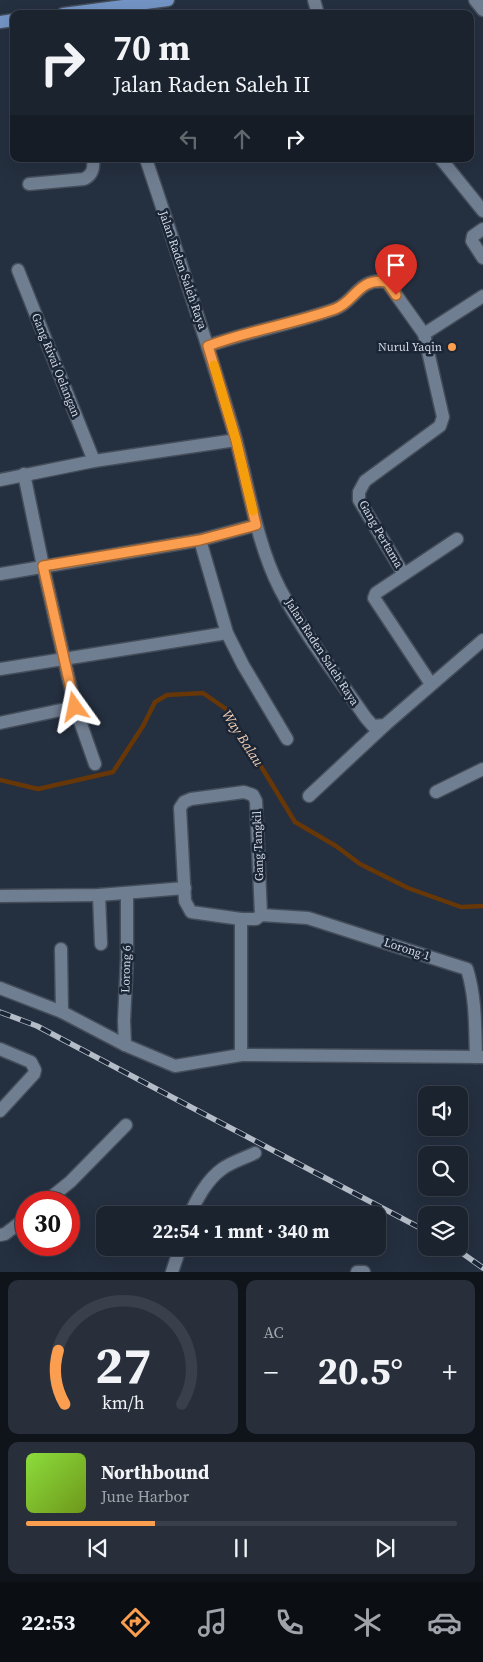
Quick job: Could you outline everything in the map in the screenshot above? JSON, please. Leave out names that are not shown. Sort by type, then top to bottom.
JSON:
[{"type":"main road","points":[[92,10],[166,0]]},
{"type":"street","points":[[475,0],[483,10]]},
{"type":"street","points":[[29,184],[84,179],[94,167],[93,162]]},
{"type":"street","name":"Jalan Raden Saleh Raya","points":[[147,162],[208,346],[236,440],[256,525],[280,588],[308,635],[366,718],[373,726],[386,725]]},
{"type":"street","points":[[443,162],[483,211]]},
{"type":"street","points":[[483,230],[473,236],[472,241],[483,258]]},
{"type":"street","name":"Gang Rivai Oelangan","points":[[18,270],[94,461]]},
{"type":"street","points":[[208,346],[240,334],[337,308],[357,290],[378,280],[387,282],[424,334],[483,296]]},
{"type":"street","name":"Gang Pertama","points":[[424,334],[443,417],[440,426],[365,481],[359,492],[359,500],[403,573],[376,593],[374,598],[431,684]]},
{"type":"street","points":[[0,480],[94,461],[236,440]]},
{"type":"street","points":[[24,474],[75,707],[95,764]]},
{"type":"street","points":[[0,574],[200,540],[256,525]]},
{"type":"street","points":[[403,573],[457,539]]},
{"type":"street","points":[[200,540],[227,633],[287,739]]},
{"type":"street","points":[[0,670],[227,633]]},
{"type":"street","points":[[309,796],[431,684],[483,640]]},
{"type":"street","points":[[0,723],[75,707]]},
{"type":"street","points":[[436,792],[483,769]]},
{"type":"street","name":"Gang Tangkil","points":[[249,793],[256,801],[261,915],[256,919],[241,919],[191,912],[185,901],[185,888],[180,808],[184,802],[191,798],[249,793]]},
{"type":"street","points":[[0,896],[99,895],[185,888]]},
{"type":"street","name":"Lorong 6","points":[[125,1045],[124,1021],[128,958],[126,893]]},
{"type":"street","points":[[99,895],[101,944]]},
{"type":"street","name":"Lorong 1","points":[[261,915],[308,918],[466,969],[473,988],[480,1057]]},
{"type":"street","points":[[241,919],[241,1055]]},
{"type":"street","points":[[61,949],[62,1012]]},
{"type":"street","points":[[0,988],[62,1012],[125,1045],[175,1066],[241,1055],[480,1057]]},
{"type":"street","points":[[0,1049],[31,1062],[35,1070],[34,1074],[0,1112]]},
{"type":"street","points":[[59,1191],[70,1182],[126,1124]]},
{"type":"street","points":[[193,1206],[207,1184],[222,1168],[255,1153]]},
{"type":"street","points":[[0,1235],[5,1234],[15,1226]]},
{"type":"street","points":[[172,1272],[177,1256]]},
{"type":"street","points":[[357,1272],[364,1272]]},
{"type":"waterway","name":"Way Balau","points":[[0,780],[38,789],[113,772],[143,726],[155,702],[167,695],[203,693],[226,709],[295,822],[336,846],[360,864],[408,888],[461,907],[483,906]]},
{"type":"railway","points":[[0,1012],[37,1026],[418,1227]]},
{"type":"railway","points":[[466,1256],[483,1268]]},
{"type":"slow traffic","points":[[214,365],[236,440],[253,511]]},
{"type":"place","name":"Nurul Yaqin","points":[[452,347]]},
{"type":"route","points":[[75,707],[43,566],[200,540],[256,525],[236,440],[208,346],[240,334],[337,308],[357,290],[378,280],[387,282],[396,295]]}]
